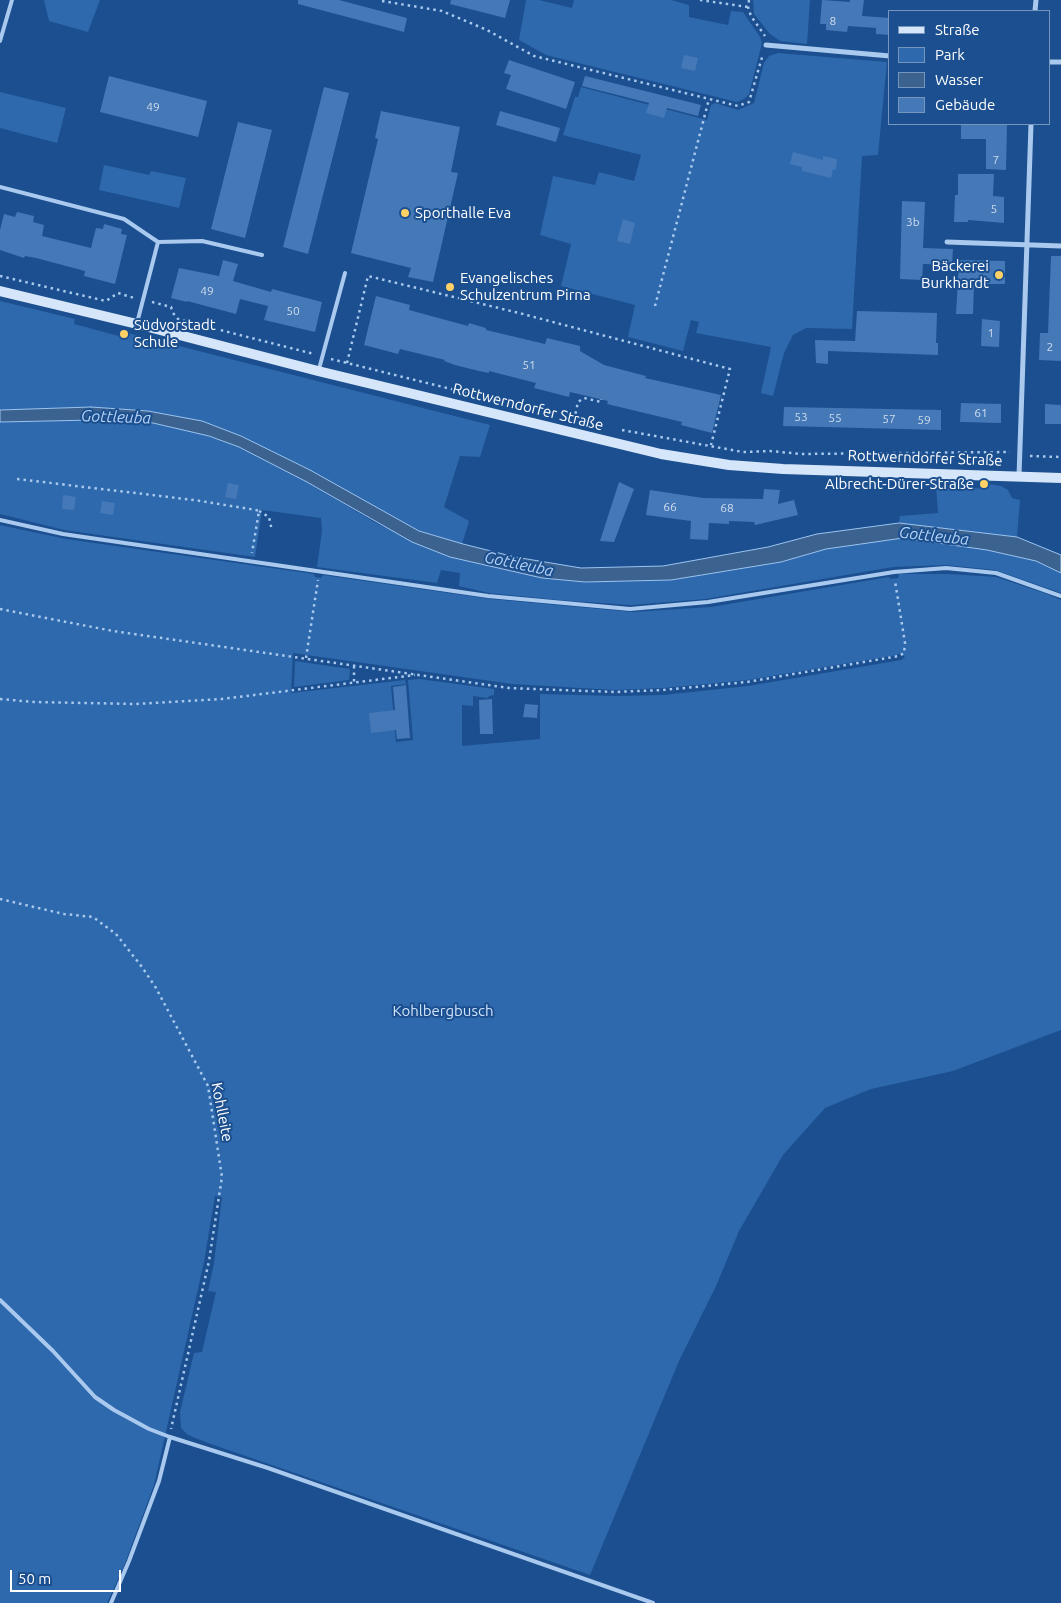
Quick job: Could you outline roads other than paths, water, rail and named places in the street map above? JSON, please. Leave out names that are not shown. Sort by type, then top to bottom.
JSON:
[{"type":"main road","name":"Rottwerndorfer Straße","points":[[0,290],[318,371],[617,445],[661,454],[709,462],[783,469],[1061,478]]},
{"type":"street","points":[[766,45],[888,56]]},
{"type":"street","points":[[1019,476],[1031,125]]},
{"type":"street","points":[[947,242],[1061,246]]},
{"type":"lane","points":[[0,41],[12,0]]},
{"type":"lane","points":[[0,188],[124,219],[158,242],[202,241],[262,255]]},
{"type":"lane","points":[[137,324],[158,242]]},
{"type":"lane","points":[[318,371],[345,273]]},
{"type":"lane","points":[[0,520],[63,534],[488,596],[630,609],[708,602],[894,572],[946,568],[996,573],[1061,596]]},
{"type":"lane","points":[[0,1300],[95,1397],[149,1429],[653,1603]]},
{"type":"lane","points":[[111,1603],[130,1561],[155,1490],[170,1437]]},
{"type":"water","name":"Gottleuba","points":[[91,407],[148,411],[202,421],[241,436],[310,470],[419,531],[515,557],[581,568],[663,566],[768,547],[817,534],[899,523],[1017,537],[1061,555],[1061,573],[1036,561],[987,550],[903,538],[826,549],[781,562],[671,580],[585,582],[542,578],[450,557],[412,542],[307,482],[239,447],[209,436],[153,423],[94,420],[0,422],[0,410]]},
{"type":"place","name":"Sporthalle Eva","points":[[405,213]]},
{"type":"place","name":"Bäckerei Burkhardt","points":[[999,275]]},
{"type":"place","name":"Evangelisches Schulzentrum Pirna","points":[[450,287]]},
{"type":"place","name":"Südvorstadt Schule","points":[[124,334]]},
{"type":"place","name":"Albrecht-Dürer-Straße","points":[[984,484]]},
{"type":"park label","name":"Kohlbergbusch","points":[[443,1011]]}]
